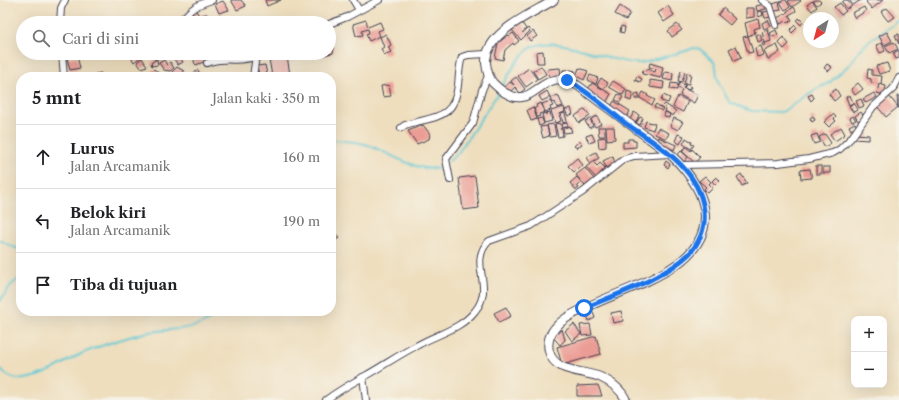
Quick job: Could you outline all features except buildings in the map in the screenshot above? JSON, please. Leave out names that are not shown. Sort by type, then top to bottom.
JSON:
[{"type":"street","points":[[60,16],[61,8],[64,0]]},
{"type":"street","points":[[185,16],[200,4],[212,0]]},
{"type":"street","points":[[353,0],[359,10]]},
{"type":"street","points":[[336,21],[379,0]]},
{"type":"street","points":[[554,0],[500,34],[494,40],[487,54],[486,64],[488,76],[491,81],[505,93],[515,97],[529,95],[538,88],[557,78],[567,80],[577,85],[626,123],[670,154],[682,165],[693,180],[704,204],[705,222],[701,235],[695,246],[680,262],[632,288],[567,316],[551,333],[548,344],[551,356],[556,362],[566,369],[599,376],[605,379],[622,391],[626,400]]},
{"type":"street","points":[[762,0],[770,6],[776,25]]},
{"type":"street","points":[[401,128],[405,125],[445,113],[454,102],[457,95],[460,62],[462,57],[468,55],[487,54]]},
{"type":"street","points":[[63,60],[64,72]]},
{"type":"street","points":[[207,63],[214,60]]},
{"type":"street","points":[[253,72],[256,60]]},
{"type":"street","points":[[450,180],[446,159],[473,123],[482,90],[488,76]]},
{"type":"street","points":[[682,165],[778,163],[809,159],[833,153],[840,149],[852,137],[873,107],[896,90],[899,78]]},
{"type":"street","points":[[326,400],[362,377],[418,345],[465,322],[476,311],[482,301],[484,291],[483,275],[479,261],[480,254],[484,246],[489,241],[531,226],[583,192],[624,159],[634,156],[670,154]]},
{"type":"street","points":[[362,377],[366,400]]},
{"type":"waterway","points":[[501,88],[520,57],[529,49],[539,44],[552,43],[566,45],[610,58],[638,63],[694,48],[700,49],[714,62],[719,83],[731,103],[752,111],[782,112],[816,89],[829,83],[851,63],[858,52],[870,40],[899,21]]},
{"type":"waterway","points":[[449,161],[458,153],[499,92]]},
{"type":"waterway","points":[[336,140],[368,145],[407,163],[418,166],[437,168],[445,164]]},
{"type":"waterway","points":[[0,240],[16,248]]},
{"type":"waterway","points":[[0,301],[11,285],[16,281]]},
{"type":"waterway","points":[[0,369],[8,376],[13,378],[24,379],[33,377],[48,372],[75,357],[98,347],[153,331],[194,326],[203,323],[213,316]]},
{"type":"route","points":[[567,80],[577,85],[626,123],[670,154],[682,165],[693,180],[700,194],[704,204],[705,214],[705,222],[698,241],[690,253],[680,262],[632,288],[584,308]]}]
